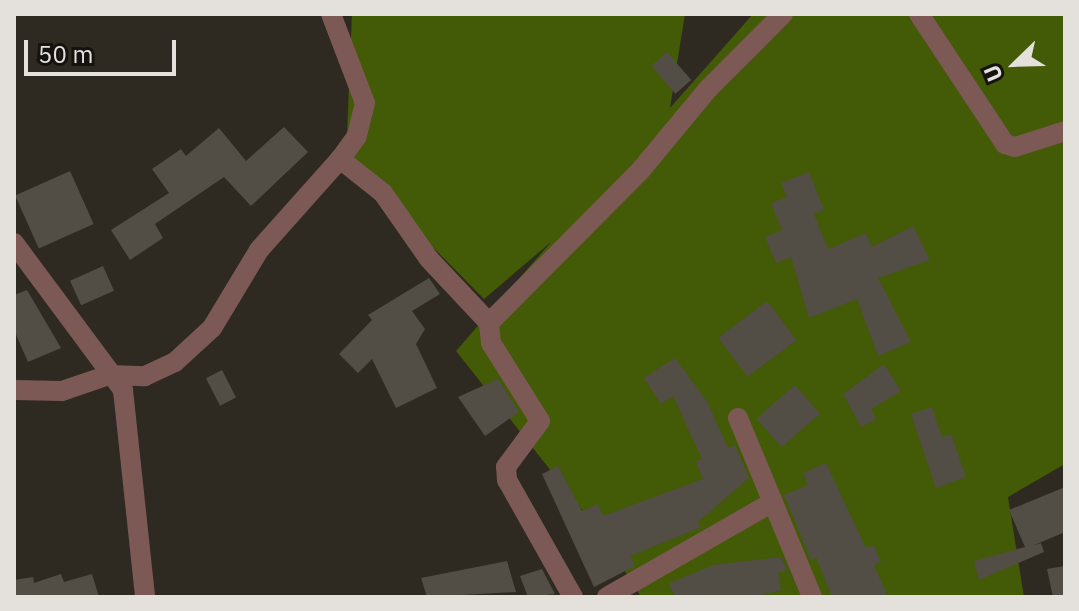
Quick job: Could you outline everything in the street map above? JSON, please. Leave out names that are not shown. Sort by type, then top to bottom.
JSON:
[{"type":"street","points":[[14,390],[62,391],[109,375],[145,376],[175,362],[212,328],[259,250],[357,136],[365,103],[331,14]]},
{"type":"street","points":[[489,323],[640,171],[708,89],[783,14]]},
{"type":"street","points":[[919,14],[1005,144],[1015,147],[1065,131]]},
{"type":"street","points":[[340,159],[383,193],[429,259],[489,323],[491,343],[540,421],[506,467],[507,480],[573,597]]},
{"type":"street","points":[[14,243],[125,396],[145,597]]},
{"type":"street","points":[[738,418],[812,597]]},
{"type":"street","points":[[607,597],[773,502]]},
{"type":"green space","points":[[352,14],[685,14],[670,108],[753,14],[1065,14],[1065,464],[1008,497],[1024,597],[641,597],[605,539],[456,351],[551,242],[484,299],[346,159]]},
{"type":"building","points":[[667,52],[691,80],[675,94],[651,66]]},
{"type":"building","points":[[284,127],[308,152],[251,206],[224,177],[155,224],[163,238],[130,260],[111,230],[169,193],[152,169],[181,149],[186,156],[219,128],[246,161]]},
{"type":"building","points":[[70,171],[94,224],[39,248],[15,195]]},
{"type":"building","points":[[809,172],[824,210],[814,214],[828,249],[866,233],[872,247],[913,226],[930,260],[878,278],[911,342],[878,356],[857,299],[809,318],[791,257],[776,263],[765,237],[782,230],[771,203],[787,197],[781,183]]},
{"type":"building","points":[[103,266],[114,291],[81,305],[70,281]]},
{"type":"building","points":[[429,278],[440,294],[412,311],[425,329],[416,344],[437,388],[396,408],[372,359],[358,373],[339,354],[372,320],[368,315]]},
{"type":"building","points":[[27,290],[61,348],[28,362],[14,330],[14,295]]},
{"type":"building","points":[[767,301],[796,340],[748,377],[718,338]]},
{"type":"building","points":[[675,358],[708,403],[728,448],[735,445],[749,478],[698,522],[701,527],[630,556],[635,566],[594,587],[542,474],[558,466],[582,511],[598,504],[603,516],[703,479],[696,461],[702,459],[673,396],[661,404],[644,378]]},
{"type":"building","points":[[884,364],[901,391],[871,409],[876,419],[861,427],[843,394]]},
{"type":"building","points":[[222,370],[236,398],[220,406],[206,378]]},
{"type":"building","points":[[498,379],[519,412],[485,436],[458,397]]},
{"type":"building","points":[[795,385],[820,414],[781,447],[757,418]]},
{"type":"building","points":[[932,407],[942,437],[951,434],[966,477],[936,488],[911,414]]},
{"type":"building","points":[[826,463],[866,548],[874,545],[881,562],[874,565],[888,597],[832,597],[816,557],[811,560],[784,495],[808,485],[803,473]]},
{"type":"building","points":[[1065,487],[1065,532],[1032,546],[1041,543],[1044,552],[979,580],[974,561],[1025,547],[1009,510]]},
{"type":"building","points":[[781,557],[787,570],[778,573],[781,590],[755,597],[675,597],[669,583],[714,565]]},
{"type":"building","points":[[507,561],[516,592],[427,597],[421,578]]},
{"type":"building","points":[[1065,566],[1065,597],[1053,597],[1047,569]]},
{"type":"building","points":[[542,569],[555,594],[528,597],[520,576]]},
{"type":"building","points":[[61,574],[64,582],[92,574],[99,597],[14,597],[14,580],[33,577],[34,583]]}]
